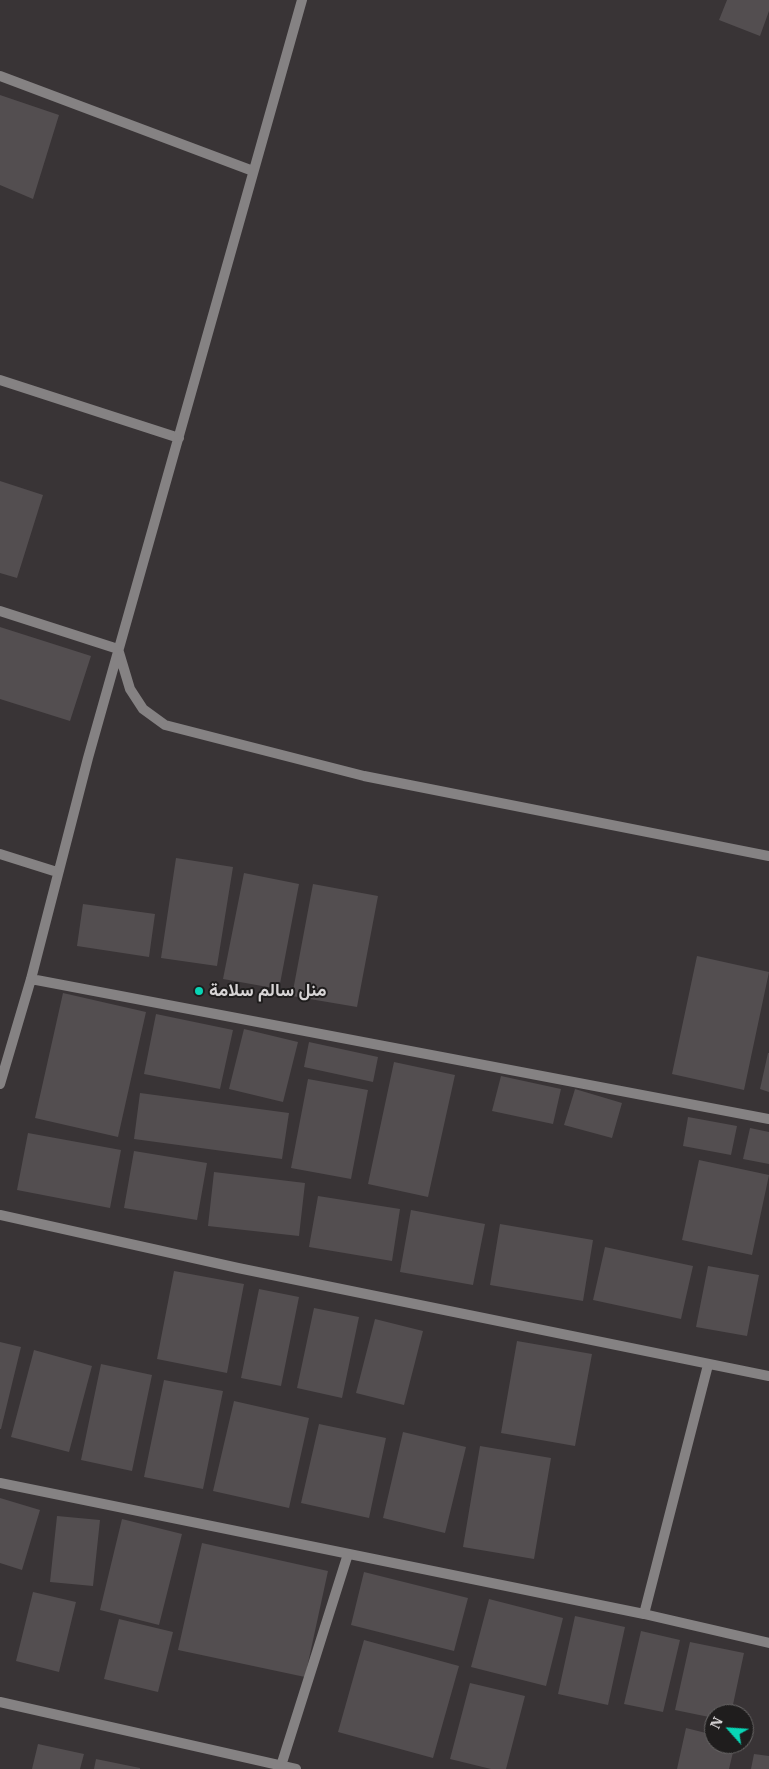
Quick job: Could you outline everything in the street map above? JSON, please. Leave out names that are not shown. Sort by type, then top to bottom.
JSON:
[{"type":"street","points":[[0,1084],[4,1053],[31,979],[118,649],[302,0]]},
{"type":"street","points":[[0,76],[253,171]]},
{"type":"street","points":[[0,380],[179,438]]},
{"type":"street","points":[[0,611],[118,649]]},
{"type":"street","points":[[118,649],[130,689],[143,709],[165,725],[364,776],[769,856]]},
{"type":"street","points":[[0,854],[58,872]]},
{"type":"street","points":[[31,979],[769,1119]]},
{"type":"street","points":[[0,1216],[228,1266],[769,1376]]},
{"type":"street","points":[[644,1614],[708,1365]]},
{"type":"street","points":[[0,1483],[644,1614],[769,1643]]},
{"type":"street","points":[[280,1768],[348,1554]]},
{"type":"street","points":[[0,1702],[280,1768],[296,1769]]},
{"type":"building","points":[[727,0],[769,0],[769,11],[760,36],[719,20]]},
{"type":"building","points":[[0,95],[59,115],[33,199],[0,185]]},
{"type":"building","points":[[0,481],[43,495],[17,578],[0,573]]},
{"type":"building","points":[[0,627],[91,656],[70,721],[0,699]]},
{"type":"building","points":[[176,858],[233,867],[217,966],[161,958]]},
{"type":"building","points":[[244,873],[299,884],[279,989],[223,979]]},
{"type":"building","points":[[313,884],[378,896],[357,1007],[292,996]]},
{"type":"building","points":[[83,904],[155,914],[149,957],[77,946]]},
{"type":"building","points":[[697,956],[769,972],[744,1090],[672,1074]]},
{"type":"building","points":[[63,993],[146,1012],[118,1137],[35,1118]]},
{"type":"building","points":[[156,1014],[233,1030],[220,1089],[144,1074]]},
{"type":"building","points":[[244,1029],[298,1042],[283,1102],[229,1089]]},
{"type":"building","points":[[309,1042],[378,1057],[373,1082],[304,1067]]},
{"type":"building","points":[[769,1053],[769,1092],[760,1089]]},
{"type":"building","points":[[394,1062],[455,1075],[428,1197],[368,1184]]},
{"type":"building","points":[[501,1076],[561,1089],[553,1124],[492,1111]]},
{"type":"building","points":[[308,1079],[368,1090],[351,1179],[291,1168]]},
{"type":"building","points":[[575,1089],[622,1103],[612,1138],[564,1125]]},
{"type":"building","points":[[140,1093],[289,1113],[282,1159],[134,1139]]},
{"type":"building","points":[[688,1117],[737,1126],[731,1155],[683,1146]]},
{"type":"building","points":[[750,1128],[769,1132],[769,1164],[743,1159]]},
{"type":"building","points":[[28,1133],[121,1150],[110,1208],[17,1190]]},
{"type":"building","points":[[134,1151],[207,1163],[197,1220],[124,1208]]},
{"type":"building","points":[[699,1160],[769,1175],[752,1255],[682,1240]]},
{"type":"building","points":[[214,1172],[305,1183],[299,1236],[208,1226]]},
{"type":"building","points":[[318,1196],[400,1209],[392,1261],[309,1247]]},
{"type":"building","points":[[411,1210],[485,1224],[473,1285],[400,1272]]},
{"type":"building","points":[[500,1224],[593,1240],[583,1301],[490,1285]]},
{"type":"building","points":[[605,1247],[693,1266],[681,1319],[593,1300]]},
{"type":"building","points":[[708,1266],[759,1275],[747,1336],[696,1327]]},
{"type":"building","points":[[174,1271],[244,1284],[227,1373],[157,1359]]},
{"type":"building","points":[[259,1289],[299,1297],[281,1386],[241,1378]]},
{"type":"building","points":[[314,1308],[359,1317],[342,1398],[297,1388]]},
{"type":"building","points":[[375,1319],[423,1331],[404,1405],[356,1393]]},
{"type":"building","points":[[517,1341],[592,1354],[575,1446],[501,1433]]},
{"type":"building","points":[[0,1342],[21,1347],[1,1429],[0,1429]]},
{"type":"building","points":[[34,1350],[92,1366],[69,1452],[11,1437]]},
{"type":"building","points":[[101,1364],[152,1375],[132,1471],[81,1460]]},
{"type":"building","points":[[164,1380],[223,1391],[203,1489],[144,1477]]},
{"type":"building","points":[[234,1401],[309,1418],[289,1508],[213,1491]]},
{"type":"building","points":[[319,1424],[386,1438],[369,1518],[301,1503]]},
{"type":"building","points":[[403,1432],[466,1447],[445,1533],[383,1518]]},
{"type":"building","points":[[480,1446],[551,1458],[534,1559],[463,1547]]},
{"type":"building","points":[[0,1498],[40,1510],[22,1570],[0,1563]]},
{"type":"building","points":[[57,1516],[100,1520],[93,1586],[50,1582]]},
{"type":"building","points":[[122,1519],[182,1534],[159,1625],[100,1610]]},
{"type":"building","points":[[202,1543],[328,1571],[305,1677],[178,1650]]},
{"type":"building","points":[[364,1572],[468,1598],[454,1651],[351,1625]]},
{"type":"building","points":[[33,1592],[76,1602],[59,1672],[16,1661]]},
{"type":"building","points":[[489,1599],[563,1618],[546,1686],[471,1667]]},
{"type":"building","points":[[575,1616],[625,1627],[608,1705],[558,1694]]},
{"type":"building","points":[[119,1619],[173,1632],[158,1692],[104,1679]]},
{"type":"building","points":[[641,1631],[680,1640],[663,1712],[624,1704]]},
{"type":"building","points":[[364,1640],[459,1666],[433,1758],[338,1732]]},
{"type":"building","points":[[690,1642],[744,1653],[733,1704],[704,1704],[704,1716],[675,1710]]},
{"type":"building","points":[[470,1683],[525,1696],[506,1769],[491,1769],[450,1759]]},
{"type":"building","points":[[686,1728],[704,1732],[704,1754],[733,1754],[729,1769],[677,1769]]},
{"type":"building","points":[[38,1744],[84,1754],[80,1769],[32,1769]]},
{"type":"building","points":[[754,1754],[769,1756],[769,1769],[751,1769]]},
{"type":"building","points":[[96,1759],[140,1768],[140,1769],[94,1769]]},
{"type":"place","name":"منل سالم سلامة","points":[[199,991]]}]
